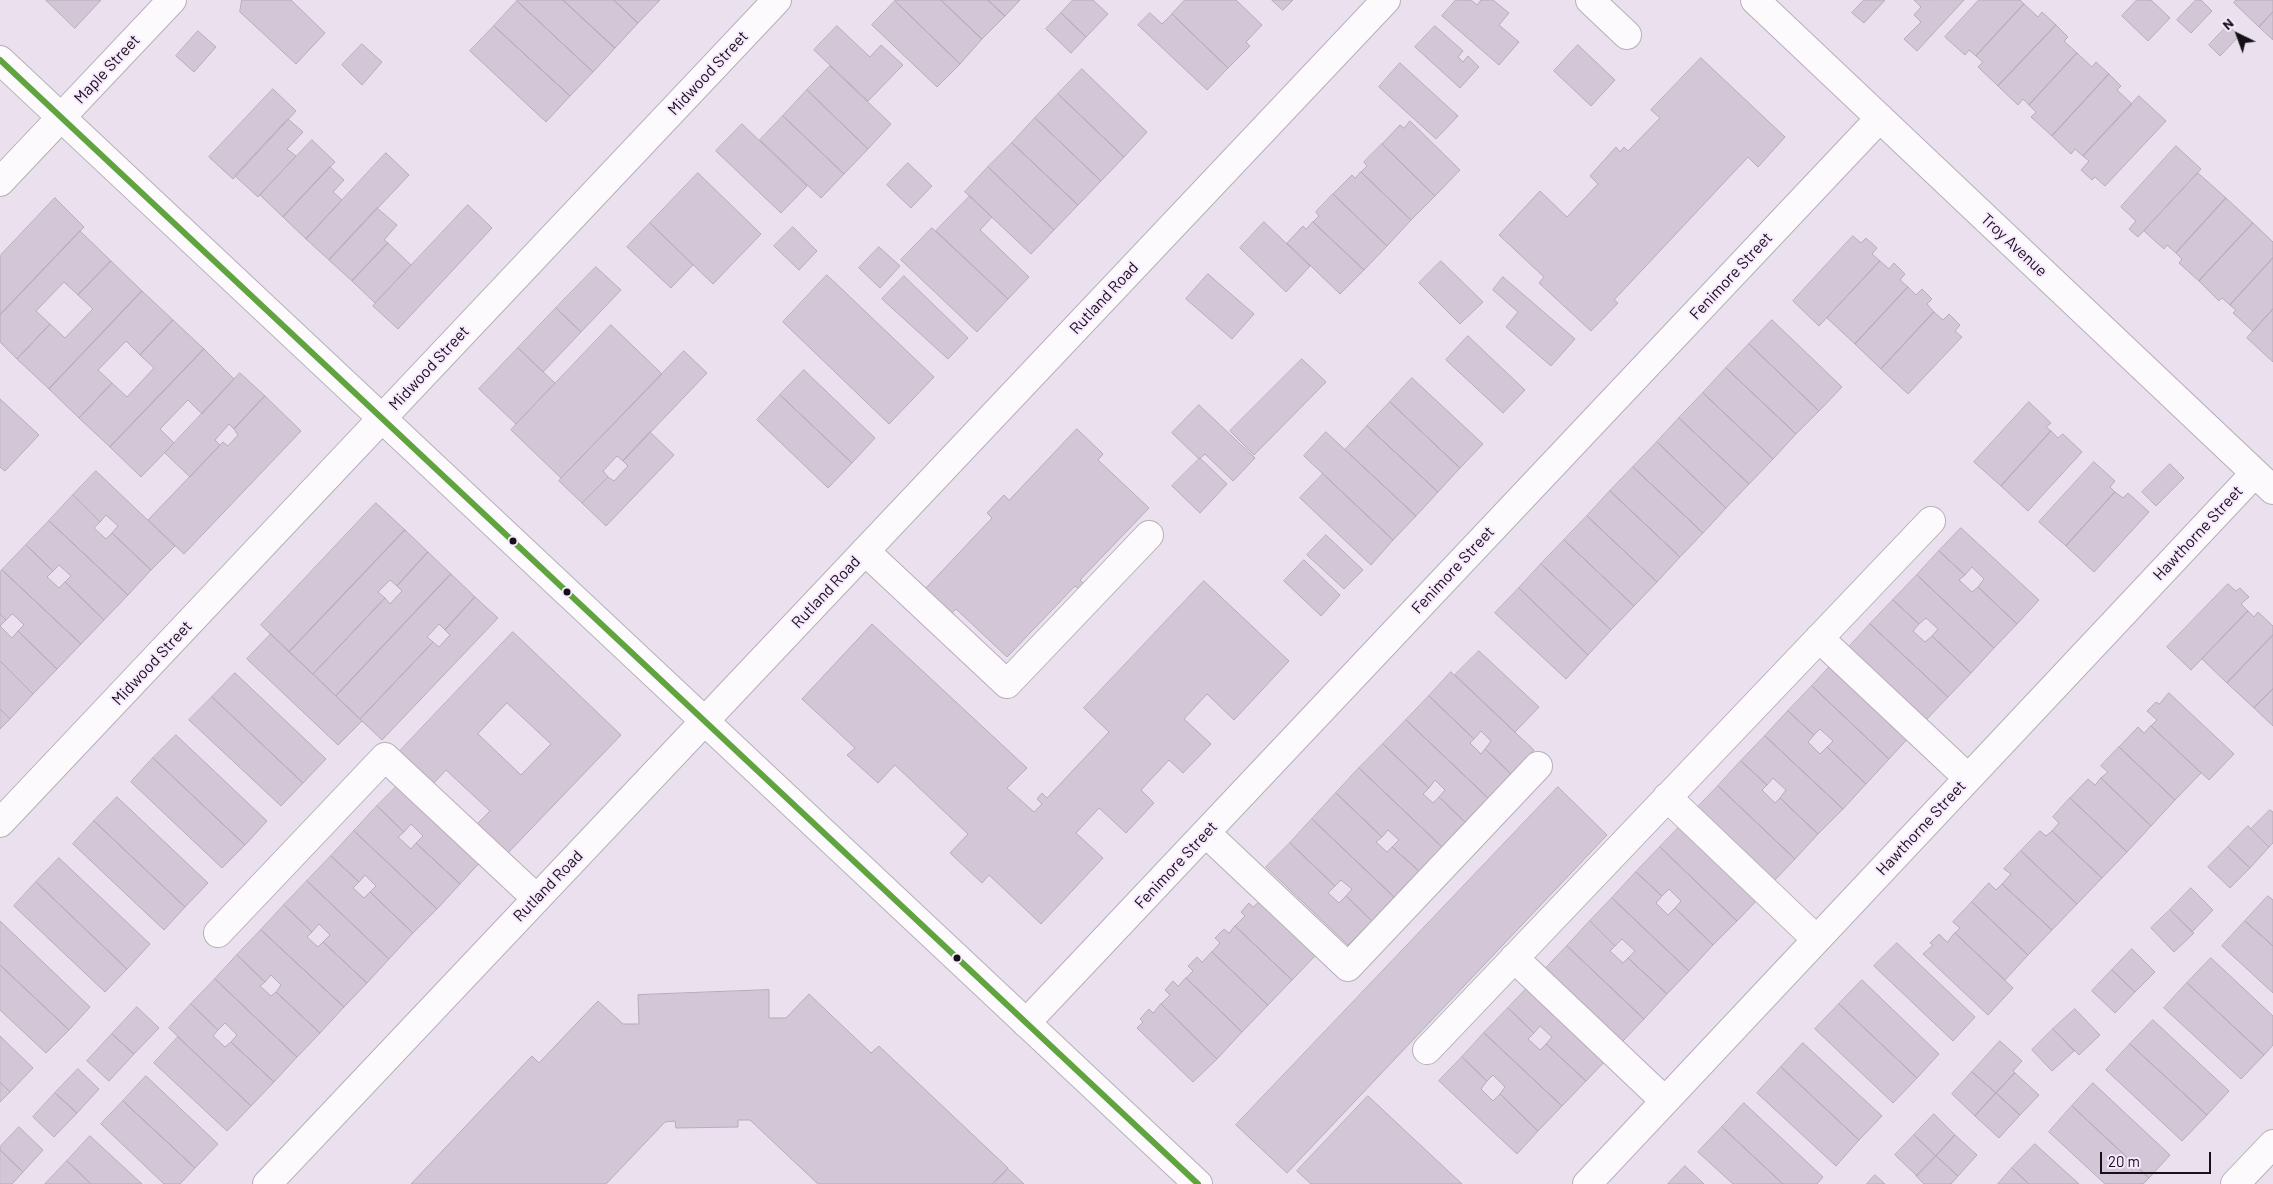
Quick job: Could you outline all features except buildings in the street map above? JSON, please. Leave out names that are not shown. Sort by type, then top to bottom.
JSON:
[{"type":"street","name":"Maple Street","points":[[0,182],[172,0]]},
{"type":"street","name":"Midwood Street","points":[[0,823],[777,0]]},
{"type":"street","name":"Rutland Road","points":[[267,1184],[1386,0]]},
{"type":"street","points":[[1590,0],[1627,35]]},
{"type":"street","name":"Troy Avenue","points":[[1755,0],[2264,481]]},
{"type":"street","points":[[0,60],[62,116],[1198,1184]]},
{"type":"street","name":"Fenimore Street","points":[[1026,1023],[1880,118]]},
{"type":"street","name":"Hawthorne Street","points":[[1587,1184],[1968,778],[2264,481]]},
{"type":"street","points":[[1427,1050],[1931,521]]},
{"type":"street","points":[[865,552],[1007,684],[1149,535]]},
{"type":"street","points":[[1819,638],[1968,778]]},
{"type":"street","points":[[218,933],[385,757],[536,898]]},
{"type":"street","points":[[1206,834],[1348,967],[1538,766]]},
{"type":"street","points":[[1667,797],[1816,939]]},
{"type":"street","points":[[1514,958],[1665,1101]]},
{"type":"street","points":[[2235,1184],[2273,1144]]},
{"type":"transit line","points":[[0,60],[1198,1184]]}]
